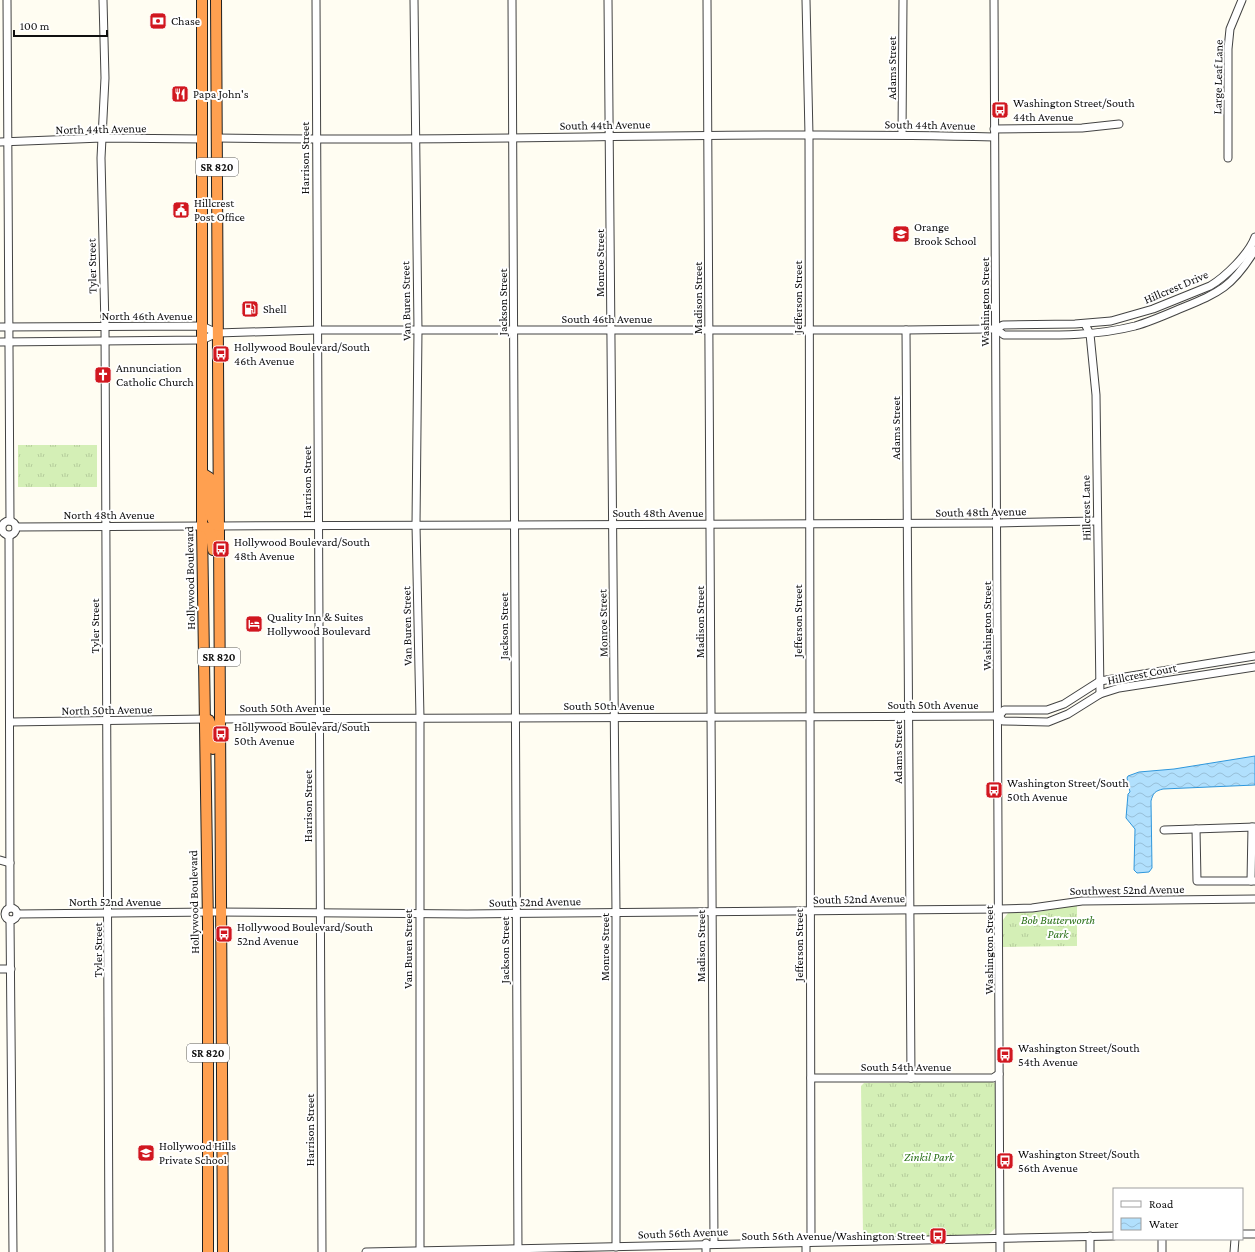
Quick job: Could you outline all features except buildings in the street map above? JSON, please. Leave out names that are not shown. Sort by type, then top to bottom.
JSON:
[{"type":"highway","points":[[204,0],[209,6],[209,35],[216,44]]},
{"type":"highway","name":"Hollywood Boulevard","points":[[204,0],[202,326],[204,661],[205,719],[214,912],[223,1252]]},
{"type":"highway","name":"Hollywood Boulevard","points":[[208,1252],[214,912],[220,769],[216,0]]},
{"type":"highway","points":[[203,82],[209,89],[209,128],[216,138]]},
{"type":"highway","points":[[203,139],[206,140],[210,147],[211,191],[217,209]]},
{"type":"highway","points":[[202,473],[210,478],[210,514],[214,525],[219,526]]},
{"type":"highway","points":[[202,526],[208,528],[211,534],[213,579],[219,586]]},
{"type":"highway","points":[[204,661],[211,670],[211,709],[213,715],[220,719]]},
{"type":"highway","points":[[205,719],[209,720],[211,725],[213,760],[220,769]]},
{"type":"street","points":[[7,0],[9,142],[4,327],[8,342],[10,521]]},
{"type":"street","name":"Tyler Street","points":[[103,0],[105,78],[101,158],[105,327],[110,1252]]},
{"type":"street","name":"Harrison Street","points":[[316,0],[322,1252]]},
{"type":"street","name":"Van Buren Street","points":[[414,0],[414,139],[418,330],[416,525],[420,718],[420,1251]]},
{"type":"street","name":"Jackson Street","points":[[512,0],[518,1251]]},
{"type":"street","name":"Monroe Street","points":[[608,0],[615,717],[616,1247]]},
{"type":"street","name":"Madison Street","points":[[706,1252],[710,1243],[712,911],[707,0]]},
{"type":"street","name":"Jefferson Street","points":[[806,0],[809,135],[811,1078],[808,1242],[806,1252]]},
{"type":"street","name":"Adams Street","points":[[902,135],[903,0]]},
{"type":"street","name":"Washington Street","points":[[994,0],[1000,909],[1000,1252]]},
{"type":"street","name":"Large Leaf Lane","points":[[1228,158],[1228,49],[1230,29],[1242,0]]},
{"type":"street","points":[[994,128],[1082,128],[1119,124]]},
{"type":"street","name":"South 44th Avenue","points":[[216,138],[316,140],[809,135],[994,137]]},
{"type":"street","name":"North 44th Avenue","points":[[0,142],[102,138],[203,139]]},
{"type":"street","name":"Hillcrest Drive","points":[[1084,324],[1111,321],[1132,316],[1210,286],[1220,280],[1237,263],[1255,237]]},
{"type":"street","name":"Hillcrest Drive","points":[[1090,334],[1135,326],[1214,294],[1225,287],[1243,269],[1255,250]]},
{"type":"street","name":"South 46th Avenue","points":[[217,333],[317,330],[906,330],[996,329],[1003,325],[1084,324]]},
{"type":"street","name":"Hillcrest Lane","points":[[1084,324],[1090,334],[1096,395],[1096,521],[1100,694]]},
{"type":"street","name":"North 46th Avenue","points":[[4,327],[202,326],[217,333]]},
{"type":"street","name":"South 46th Avenue","points":[[996,329],[1004,335],[1090,334]]},
{"type":"street","name":"Adams Street","points":[[906,330],[911,1078]]},
{"type":"street","name":"North 46th Avenue","points":[[0,342],[202,340],[217,333]]},
{"type":"street","points":[[9,536],[15,533],[16,527],[14,523],[10,521]]},
{"type":"street","points":[[9,536],[3,532],[1,528],[4,524],[10,521]]},
{"type":"street","name":"South 48th Avenue","points":[[219,526],[907,524],[1096,521]]},
{"type":"street","name":"North 48th Avenue","points":[[16,527],[105,525],[202,526]]},
{"type":"street","points":[[9,536],[10,908],[6,911],[5,915],[10,920],[13,1252]]},
{"type":"street","name":"Hillcrest Court","points":[[1255,656],[1100,681],[1064,704],[1047,710],[1004,710],[999,716],[1003,721],[1048,722],[1068,714],[1100,694],[1119,688],[1255,667]]},
{"type":"street","name":"South 50th Avenue","points":[[220,719],[999,716]]},
{"type":"street","name":"North 50th Avenue","points":[[10,722],[106,722],[205,719]]},
{"type":"street","points":[[1164,830],[1253,827],[1253,881],[1197,881],[1196,829]]},
{"type":"street","points":[[0,860],[10,863]]},
{"type":"street","name":"Southwest 52nd Avenue","points":[[1000,909],[1032,908],[1082,901],[1255,899]]},
{"type":"street","points":[[10,908],[15,910],[17,914],[15,918],[10,920]]},
{"type":"street","name":"South 52nd Avenue","points":[[214,912],[516,914],[1000,909]]},
{"type":"street","name":"North 52nd Avenue","points":[[17,914],[214,912]]},
{"type":"street","points":[[0,969],[11,969]]},
{"type":"street","name":"South 54th Avenue","points":[[811,1078],[993,1078],[999,1074]]},
{"type":"street","points":[[1243,1234],[1255,1234]]},
{"type":"street","points":[[1090,1236],[1090,1252]]},
{"type":"street","name":"South 56th Avenue","points":[[366,1252],[518,1251],[710,1243],[1113,1236]]},
{"type":"street","points":[[1162,1240],[1162,1252]]},
{"type":"street","points":[[1234,1240],[1234,1252]]},
{"type":"green space","points":[[18,445],[97,445],[97,487],[18,487]]},
{"type":"green space","name":"Bob Butterworth Park","points":[[1077,904],[1077,946],[1003,947],[1003,920],[1008,913],[1039,912]]},
{"type":"green space","name":"Zinkil Park","points":[[990,1081],[997,1084],[997,1227],[989,1234],[868,1238],[863,1235],[861,1086],[864,1083]]},
{"type":"water","points":[[1255,756],[1255,785],[1163,789],[1155,793],[1151,801],[1152,868],[1149,872],[1137,873],[1134,870],[1135,829],[1126,818],[1128,794],[1130,792],[1127,778],[1128,776],[1139,772],[1174,769]]},
{"type":"place","name":"Chase","points":[[158,21]]},
{"type":"place","name":"Papa John's","points":[[180,94]]},
{"type":"place","name":"Washington Street/South 44th Avenue","points":[[1000,110]]},
{"type":"place","name":"Hillcrest Post Office","points":[[181,210]]},
{"type":"place","name":"Orange Brook School","points":[[901,234]]},
{"type":"place","name":"Shell","points":[[250,309]]},
{"type":"place","name":"Hollywood Boulevard/South 46th Avenue","points":[[221,354]]},
{"type":"place","name":"Annunciation Catholic Church","points":[[103,375]]},
{"type":"place","name":"Hollywood Boulevard/South 48th Avenue","points":[[221,549]]},
{"type":"place","name":"Quality Inn & Suites Hollywood Boulevard","points":[[254,624]]},
{"type":"place","name":"Hollywood Boulevard/South 50th Avenue","points":[[221,734]]},
{"type":"place","name":"Washington Street/South 50th Avenue","points":[[994,790]]},
{"type":"place","name":"Hollywood Boulevard/South 52nd Avenue","points":[[224,934]]},
{"type":"place","name":"Washington Street/South 54th Avenue","points":[[1005,1055]]},
{"type":"place","name":"Hollywood Hills Private School","points":[[146,1153]]},
{"type":"place","name":"Washington Street/South 56th Avenue","points":[[1005,1161]]},
{"type":"place","name":"South 56th Avenue/Washington Street","points":[[938,1236]]}]
